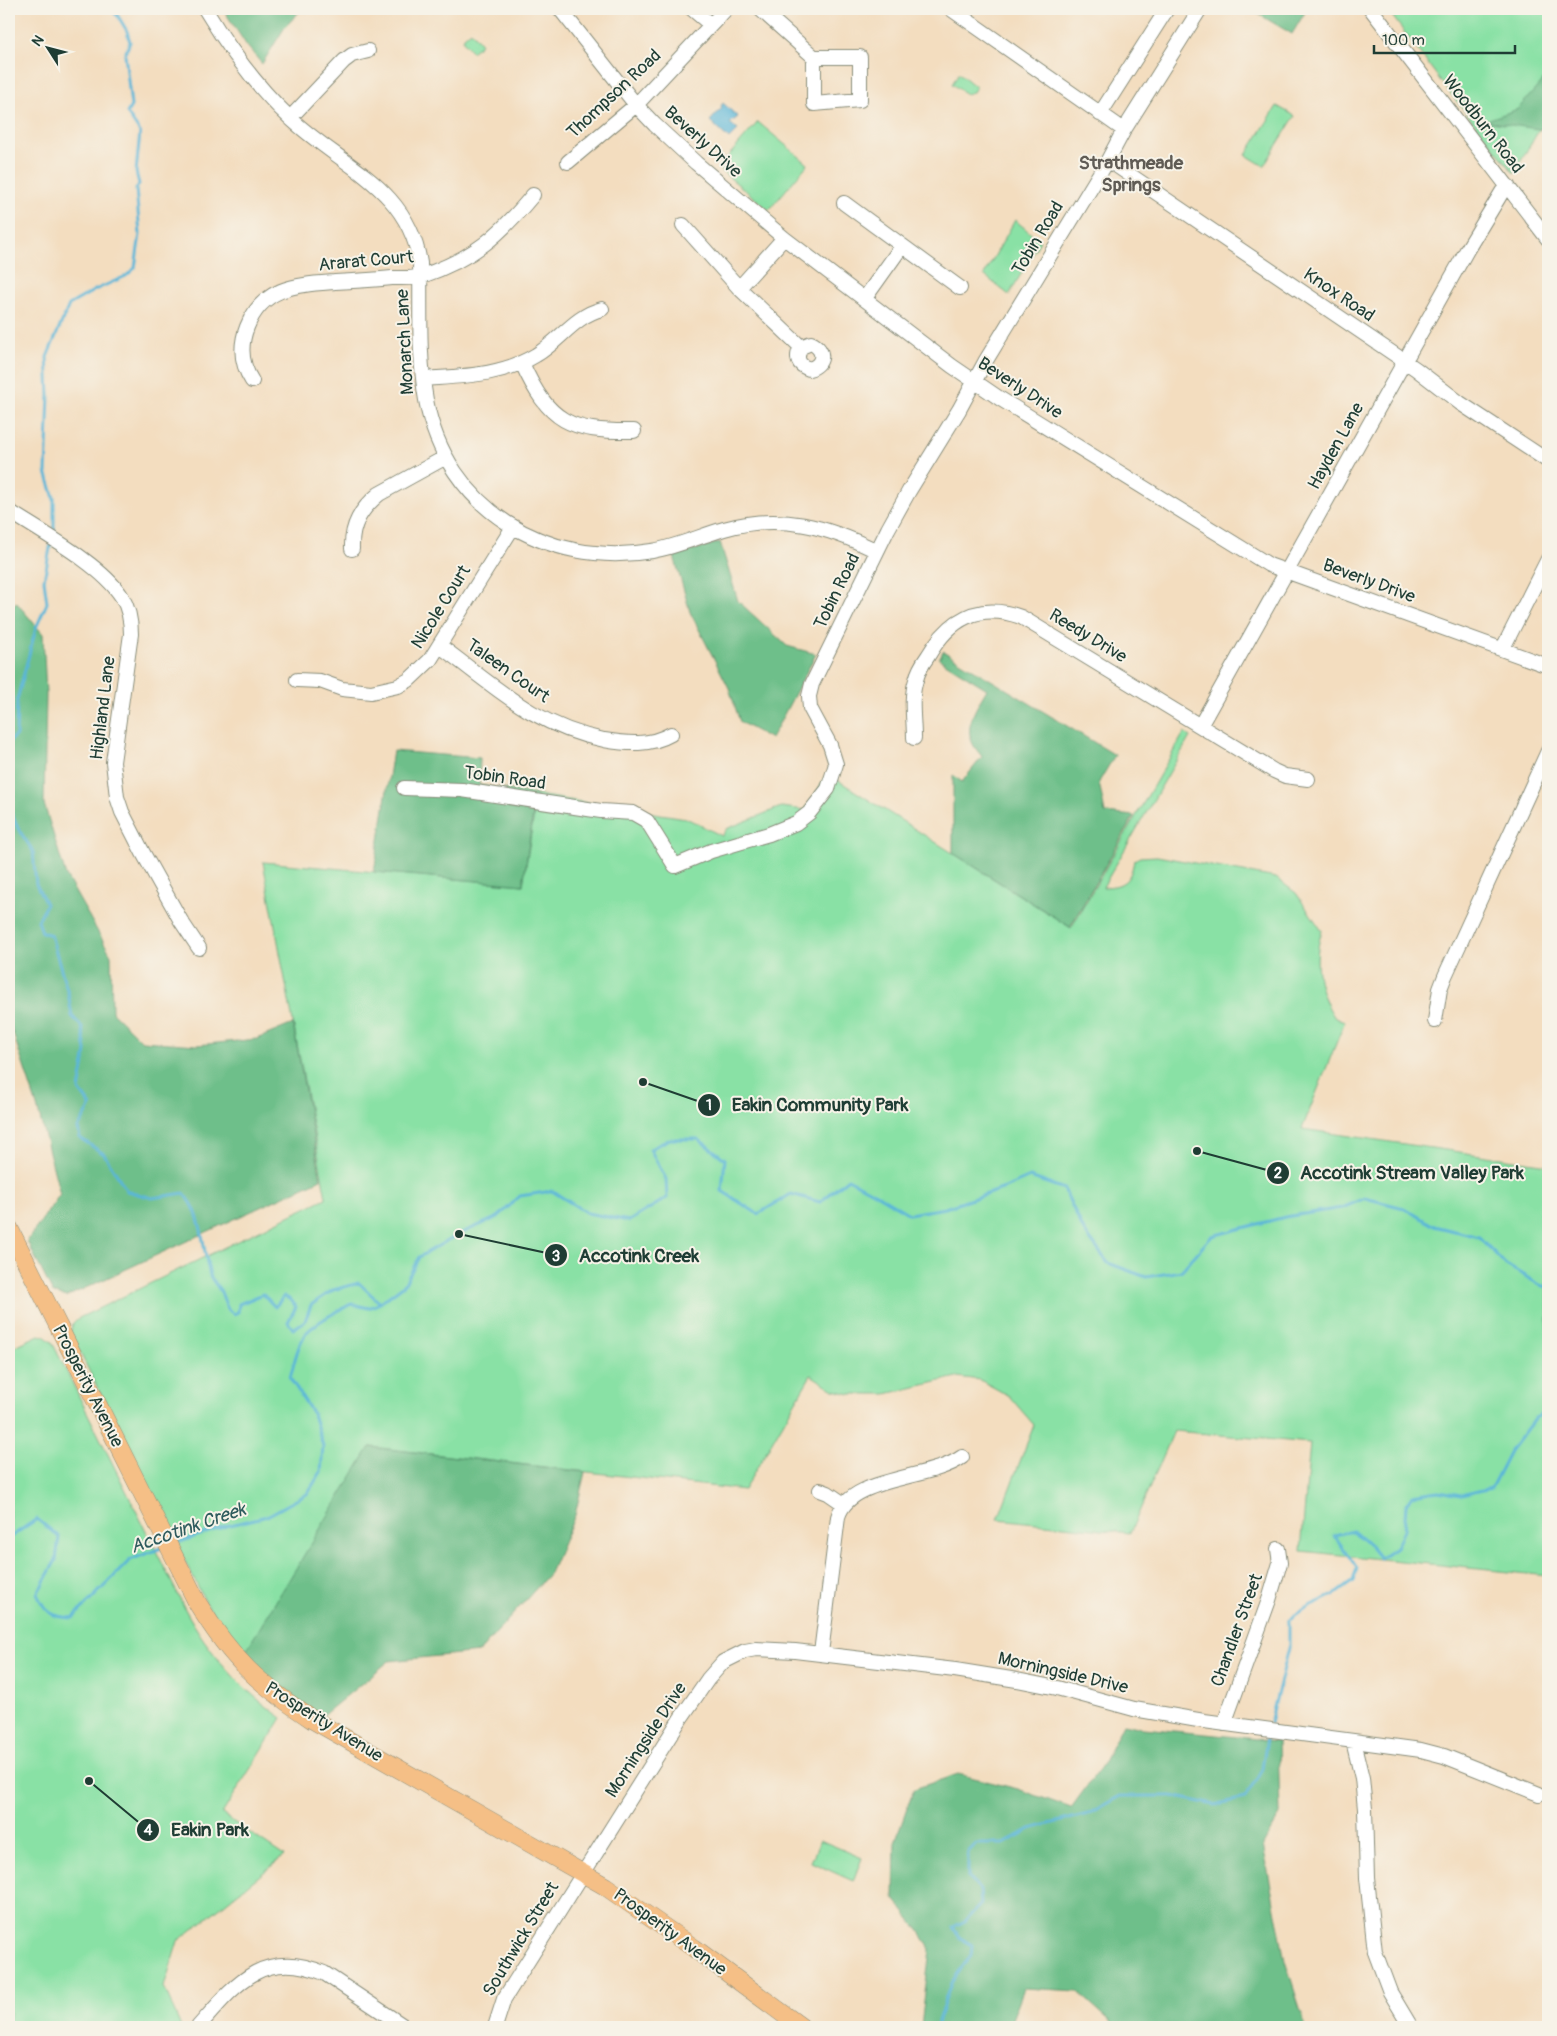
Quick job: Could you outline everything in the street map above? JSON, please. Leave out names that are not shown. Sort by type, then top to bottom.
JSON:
[{"type":"main road","name":"Prosperity Avenue","points":[[9,1228],[178,1566],[206,1617],[226,1647],[242,1666],[282,1699],[367,1751],[583,1873],[694,1948],[801,2027]]},
{"type":"street","name":"Monarch Lane","points":[[206,9],[243,68],[263,92],[318,143],[380,188],[393,201],[402,214],[417,246],[420,276],[423,379],[430,420],[446,457],[469,491],[484,506],[532,538],[573,551],[614,555],[655,550],[748,524],[786,522],[826,529],[847,536],[877,551]]},
{"type":"street","name":"Beverly Drive","points":[[560,9],[636,105],[682,150],[784,238],[999,398],[1261,560],[1286,573],[1502,648],[1548,666]]},
{"type":"street","points":[[692,9],[712,25]]},
{"type":"street","name":"Thompson Road","points":[[568,162],[636,105],[726,9]]},
{"type":"street","points":[[760,9],[814,57],[860,57],[860,100],[814,104],[814,57]]},
{"type":"street","points":[[952,9],[1124,130]]},
{"type":"street","points":[[1100,114],[1167,9]]},
{"type":"street","name":"Tobin Road","points":[[404,788],[462,790],[633,813],[647,821],[675,866],[711,851],[770,834],[796,823],[809,814],[828,789],[836,764],[830,745],[810,708],[809,696],[812,684],[877,551],[909,491],[954,419],[974,381],[1108,160],[1124,130],[1200,9]]},
{"type":"street","name":"Woodburn Road","points":[[1371,9],[1548,239]]},
{"type":"street","points":[[290,118],[344,61],[352,55],[368,51]]},
{"type":"street","name":"Knox Road","points":[[1108,160],[1404,362],[1468,409],[1548,461]]},
{"type":"street","name":"Hayden Lane","points":[[1200,726],[1471,243],[1502,192],[1508,186]]},
{"type":"street","name":"Ararat Court","points":[[252,380],[244,365],[242,355],[245,331],[256,310],[274,294],[298,285],[420,276],[452,265],[482,248],[509,223],[533,194]]},
{"type":"street","points":[[844,203],[960,288]]},
{"type":"street","points":[[683,225],[739,288],[801,347]]},
{"type":"street","points":[[739,288],[784,238]]},
{"type":"street","points":[[864,298],[902,246]]},
{"type":"street","points":[[423,379],[486,374],[522,363],[542,351],[575,321],[585,315],[602,310]]},
{"type":"street","points":[[522,363],[533,389],[540,399],[563,419],[589,429],[634,431]]},
{"type":"street","points":[[352,549],[356,520],[370,502],[379,494],[446,457]]},
{"type":"street","name":"Highland Lane","points":[[9,511],[103,576],[117,589],[128,610],[131,634],[113,762],[117,797],[122,812],[143,853],[180,921],[199,948]]},
{"type":"street","name":"Nicole Court","points":[[297,680],[320,681],[355,692],[385,690],[398,686],[421,670],[440,646],[513,527]]},
{"type":"street","points":[[1502,648],[1548,559]]},
{"type":"street","name":"Reedy Drive","points":[[914,738],[913,691],[916,680],[934,644],[944,632],[964,617],[980,612],[997,611],[1021,617],[1274,772],[1285,776],[1308,779]]},
{"type":"street","name":"Taleen Court","points":[[440,646],[526,710],[569,730],[614,742],[640,744],[651,743],[671,734]]},
{"type":"street","points":[[1435,1021],[1440,989],[1445,976],[1548,751]]},
{"type":"street","points":[[821,1653],[838,1517],[844,1504],[864,1490],[892,1480],[946,1466],[962,1457]]},
{"type":"street","points":[[820,1490],[844,1504]]},
{"type":"street","name":"Chandler Street","points":[[1224,1724],[1269,1600],[1280,1563],[1278,1549]]},
{"type":"street","name":"Morningside Drive","points":[[583,1873],[681,1718],[708,1679],[723,1662],[739,1653],[756,1649],[821,1653],[1017,1680],[1057,1688],[1134,1709],[1224,1724],[1421,1750],[1444,1756],[1539,1794]]},
{"type":"street","points":[[1353,1741],[1362,1778],[1367,1878],[1375,1952],[1390,1992],[1411,2027]]},
{"type":"street","name":"Southwick Street","points":[[495,2027],[504,1999],[583,1873]]},
{"type":"street","points":[[198,2027],[225,1996],[247,1976],[271,1966],[284,1964],[310,1967],[324,1973],[405,2027]]},
{"type":"green space","points":[[223,9],[302,9],[285,27],[262,64],[247,46]]},
{"type":"green space","points":[[1250,9],[1307,9],[1292,34]]},
{"type":"green space","points":[[1387,9],[1548,9],[1548,119],[1546,118],[1514,173],[1443,84]]},
{"type":"green space","points":[[471,31],[481,44],[472,52],[463,41],[464,37]]},
{"type":"green space","points":[[959,73],[976,87],[973,92],[966,94],[952,84]]},
{"type":"green space","points":[[1548,75],[1548,133],[1545,130],[1484,121],[1518,109]]},
{"type":"green space","points":[[1277,106],[1295,116],[1264,166],[1246,155]]},
{"type":"green space","points":[[758,122],[808,164],[769,210],[718,168]]},
{"type":"green space","points":[[1015,220],[1040,241],[1009,295],[984,275]]},
{"type":"green space","points":[[720,542],[738,601],[787,646],[816,654],[771,739],[740,722],[729,688],[690,612],[674,556]]},
{"type":"green space","points":[[16,602],[43,634],[46,694],[44,804],[66,876],[111,955],[112,1012],[142,1041],[197,1045],[257,1039],[293,1024],[321,1179],[66,1297],[53,1293],[27,1241],[60,1194],[37,1106],[9,1021],[9,609]]},
{"type":"green space","points":[[943,651],[1115,755],[1099,782],[1105,813],[1134,816],[1070,927],[953,853],[953,775],[962,782],[982,757],[973,744],[970,730],[973,715],[987,689],[939,659]]},
{"type":"green space","points":[[1184,733],[1190,737],[1103,887],[1116,886],[1125,881],[1131,873],[1134,860],[1140,857],[1157,856],[1276,878],[1296,893],[1322,931],[1317,953],[1317,965],[1324,998],[1335,1018],[1345,1021],[1302,1129],[1548,1165],[1548,1576],[1301,1551],[1310,1443],[1174,1431],[1130,1533],[998,1519],[1034,1425],[1009,1396],[980,1380],[957,1377],[886,1394],[850,1394],[834,1390],[811,1375],[744,1490],[371,1447],[243,1657],[206,1603],[70,1333],[73,1323],[77,1319],[326,1198],[263,862],[523,885],[537,795],[686,818],[722,836],[726,829],[781,807],[805,810],[828,774],[1071,928]]},
{"type":"green space","points":[[393,751],[480,758],[479,785],[536,794],[523,885],[374,872]]},
{"type":"green space","points":[[39,1335],[52,1342],[194,1625],[227,1670],[253,1695],[282,1718],[222,1814],[284,1856],[178,1941],[164,1987],[181,2027],[9,2027],[9,1349]]},
{"type":"green space","points":[[370,1447],[585,1472],[575,1515],[550,1573],[479,1652],[389,1661],[322,1716],[291,1699],[242,1657]]},
{"type":"green space","points":[[1123,1724],[1143,1728],[1278,1741],[1280,1814],[1263,1845],[1285,1961],[1306,2027],[1117,2027],[1077,1991],[1024,1988],[1009,2027],[921,2027],[930,1949],[919,1930],[894,1899],[895,1842],[914,1789],[958,1774],[1018,1789],[1071,1808],[1103,1764]]},
{"type":"green space","points":[[820,1840],[862,1858],[853,1881],[811,1862]]},
{"type":"water","points":[[723,103],[738,117],[730,123],[738,130],[729,139],[710,121],[722,108]]},
{"type":"waterway","points":[[54,535],[54,498],[46,472],[49,395],[47,357],[69,305],[95,290],[126,276],[135,268],[140,234],[136,189],[139,184],[136,172],[140,132],[127,113],[131,106],[125,54],[130,42],[127,31],[118,16],[110,9]]},
{"type":"waterway","points":[[9,742],[16,735],[17,700],[36,628],[47,603],[44,580],[51,543]]},
{"type":"waterway","points":[[9,809],[19,830],[33,851],[36,884],[46,904],[38,921],[42,932],[51,935],[68,993],[72,1016],[82,1027],[86,1051],[79,1090],[91,1106],[78,1128],[80,1138],[104,1154],[127,1191],[152,1198],[184,1193],[191,1202],[199,1221],[210,1275],[221,1292],[227,1307],[234,1314],[238,1312],[239,1304],[263,1294],[275,1307],[284,1296],[292,1301],[296,1307],[288,1322],[293,1329],[305,1321],[311,1305],[333,1290],[359,1283],[380,1303]]},
{"type":"waterway","name":"Accotink Creek","points":[[174,1544],[226,1526],[267,1516],[307,1494],[321,1472],[323,1446],[313,1414],[290,1378],[297,1353],[308,1331],[323,1319],[351,1304],[369,1308],[380,1303],[404,1285],[419,1257],[459,1234],[498,1217],[520,1196],[552,1191],[587,1213],[629,1221],[667,1198],[666,1179],[650,1149],[670,1139],[698,1139],[725,1159],[722,1191],[758,1214],[791,1194],[820,1202],[848,1179],[909,1214],[945,1208],[1005,1188],[1030,1177],[1064,1189],[1084,1231],[1108,1263],[1146,1277],[1181,1271],[1212,1236],[1285,1217],[1342,1208],[1365,1198],[1404,1208],[1434,1226],[1479,1237],[1506,1265],[1540,1285],[1548,1287]]},
{"type":"waterway","points":[[1270,1723],[1289,1648],[1289,1620],[1309,1606],[1334,1595],[1353,1581],[1357,1568],[1334,1535],[1353,1531],[1380,1558],[1396,1547],[1404,1530],[1406,1504],[1412,1495],[1438,1491],[1461,1495],[1491,1488],[1510,1451],[1535,1418],[1548,1411]]},
{"type":"waterway","name":"Accotink Creek","points":[[9,1538],[37,1519],[59,1537],[56,1560],[37,1594],[51,1613],[60,1617],[73,1618],[130,1560],[164,1547]]},
{"type":"waterway","points":[[936,2027],[951,1983],[971,1955],[972,1945],[959,1937],[953,1927],[965,1921],[981,1904],[980,1890],[968,1878],[968,1852],[976,1844],[1004,1844],[1030,1829],[1088,1814],[1120,1796],[1172,1796],[1214,1805],[1245,1798],[1262,1769],[1267,1737]]},
{"type":"place","name":"Eakin Community Park","points":[[643,1082]]},
{"type":"place","name":"Accotink Stream Valley Park","points":[[1197,1151]]},
{"type":"place","name":"Accotink Creek","points":[[459,1234]]},
{"type":"place","name":"Eakin Park","points":[[89,1781]]},
{"type":"district","name":"Strathmeade Springs","points":[[1131,174]]}]
